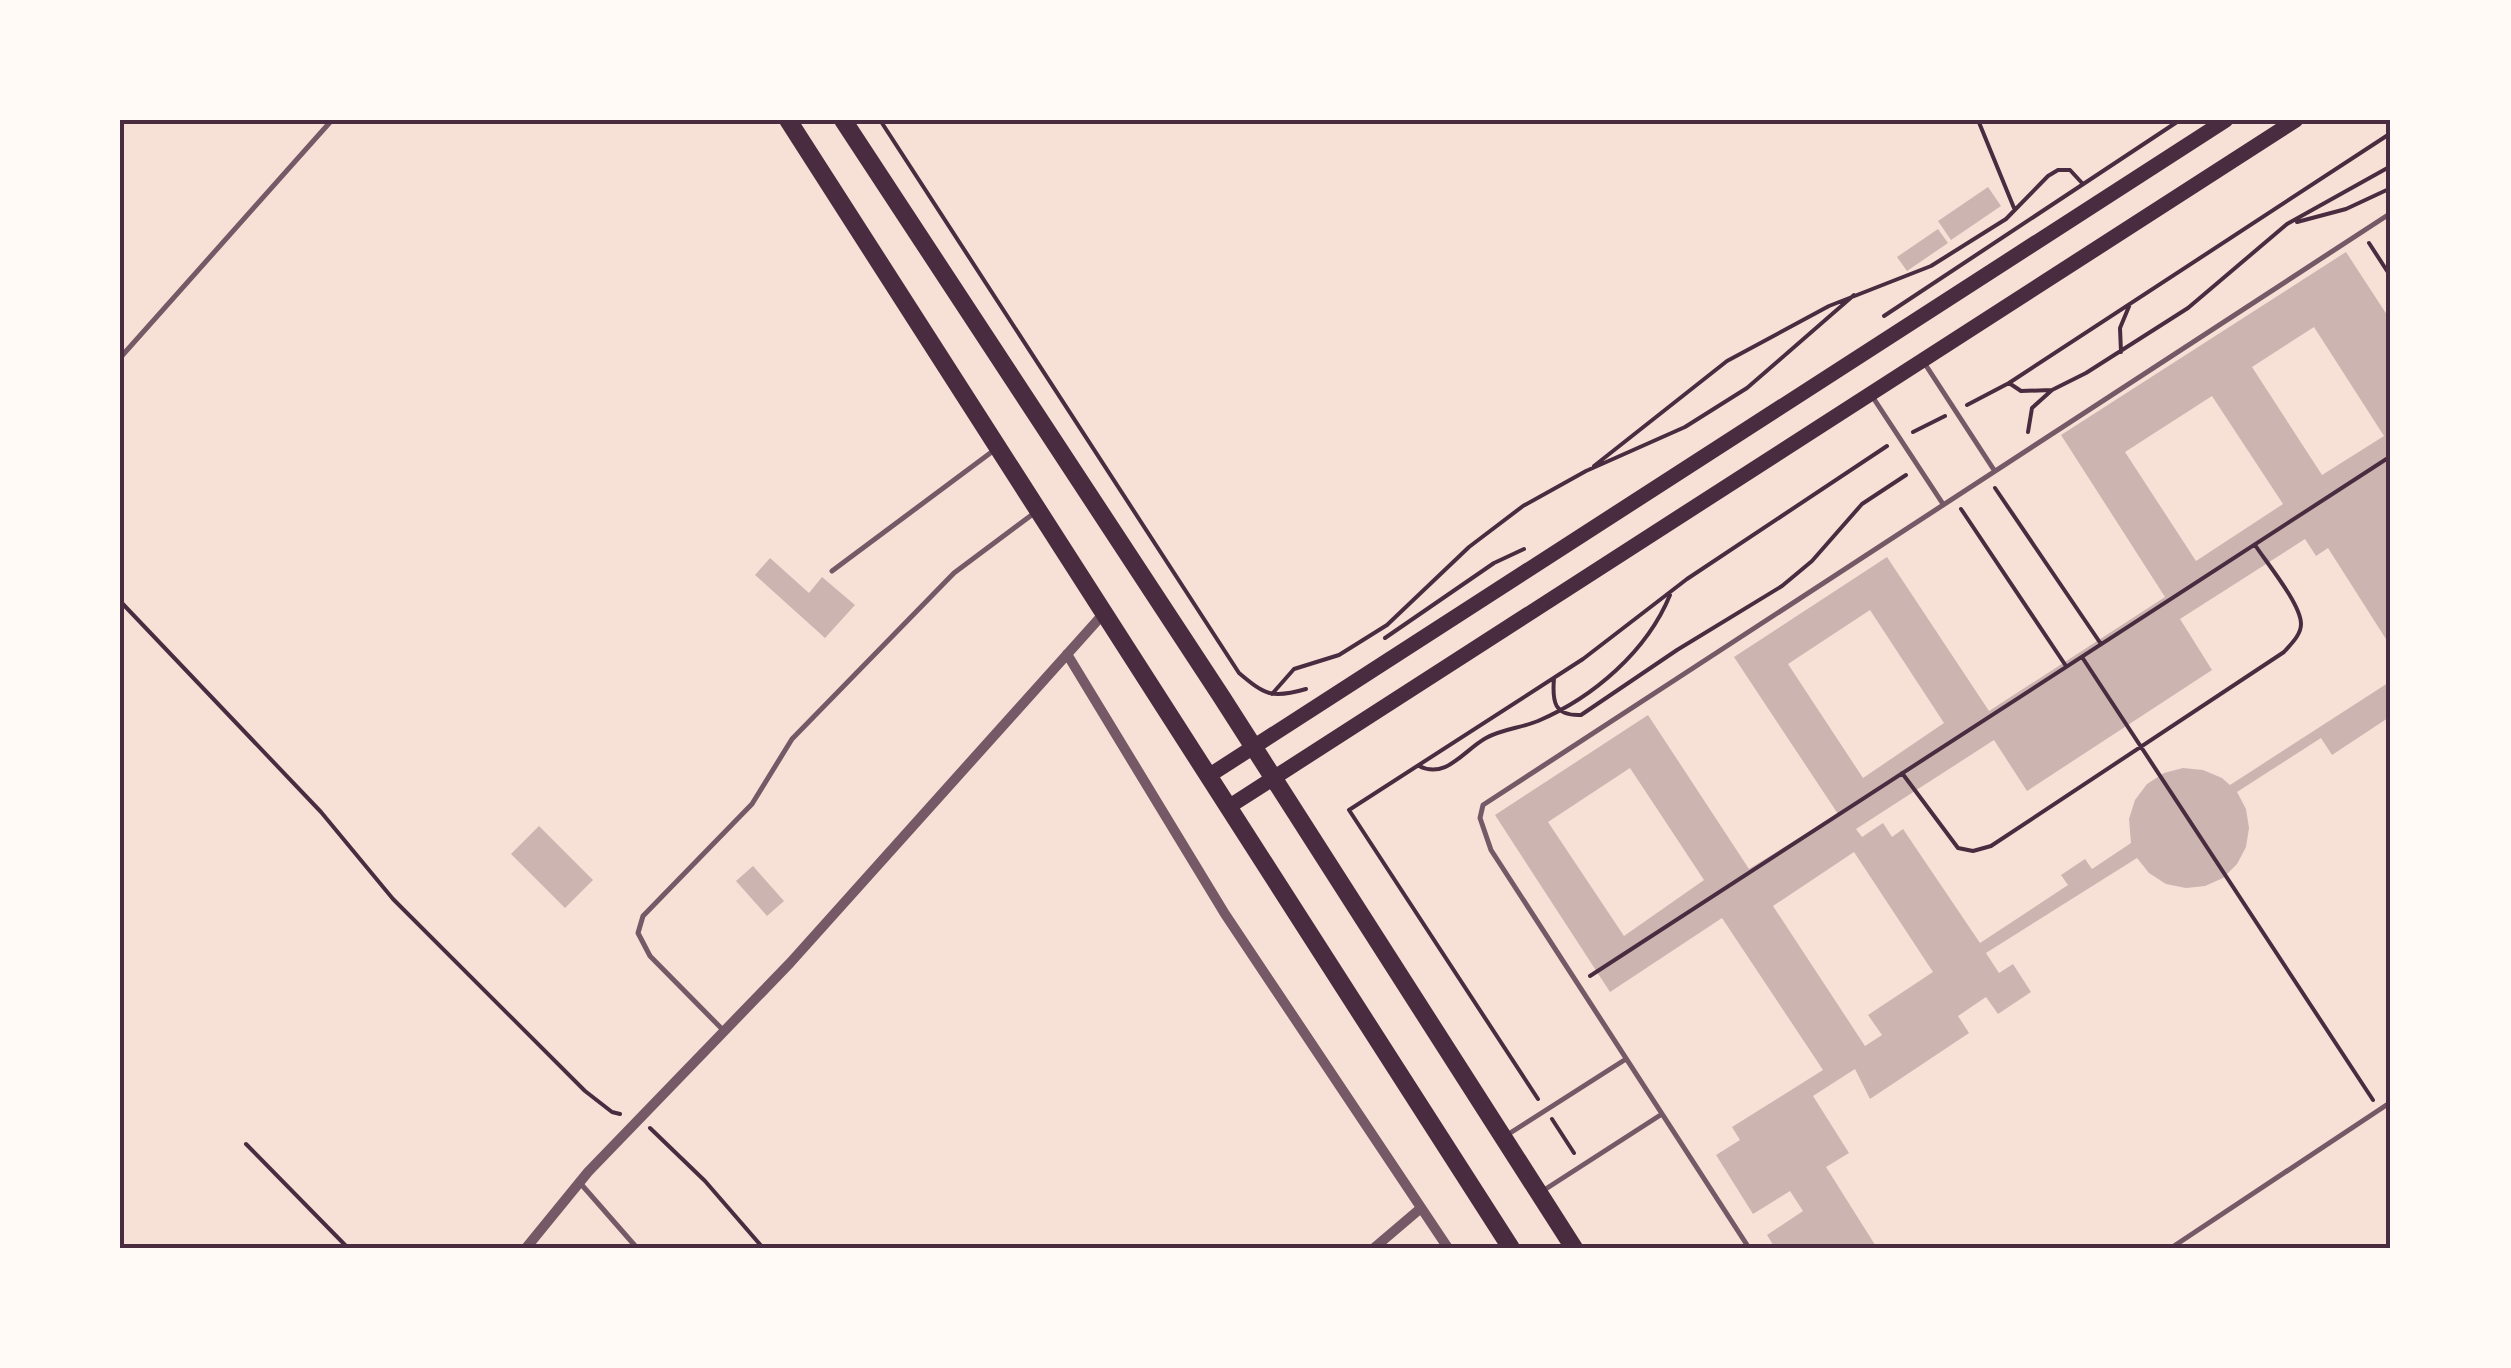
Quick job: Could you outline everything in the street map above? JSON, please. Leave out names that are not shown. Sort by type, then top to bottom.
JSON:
[{"type":"main road","points":[[788,120],[1511,1248]]},
{"type":"main road","points":[[844,120],[1254,746],[1574,1248]]},
{"type":"main road","points":[[1210,775],[2226,120]]},
{"type":"main road","points":[[1230,806],[2296,120]]},
{"type":"street","points":[[526,1248],[580,1182],[790,964],[1105,612]]},
{"type":"street","points":[[1067,654],[1225,914],[1448,1248]]},
{"type":"street","points":[[1374,1248],[1420,1208]]},
{"type":"lane","points":[[120,358],[332,120]]},
{"type":"lane","points":[[1749,1248],[1491,850],[1480,818],[1483,805],[2391,213]]},
{"type":"lane","points":[[1922,360],[1994,470]]},
{"type":"lane","points":[[1870,394],[1943,504]]},
{"type":"lane","points":[[832,570],[999,446]]},
{"type":"lane","points":[[724,1032],[650,956],[638,933],[643,916],[752,804],[792,739],[819,711],[954,573],[1040,509]]},
{"type":"lane","points":[[1503,1138],[1626,1058]]},
{"type":"lane","points":[[2171,1248],[2391,1102]]},
{"type":"lane","points":[[1539,1194],[1662,1114]]},
{"type":"lane","points":[[580,1182],[637,1248]]},
{"type":"path","points":[[880,120],[1238,672],[1260,691],[1280,696],[1312,687]]},
{"type":"path","points":[[1978,120],[2015,209]]},
{"type":"path","points":[[1882,318],[2180,120]]},
{"type":"path","points":[[1582,1166],[1349,810],[1554,678],[1672,590],[1900,439],[2009,383],[2391,133]]},
{"type":"path","points":[[2028,448],[2032,408],[2052,390],[2121,352],[2188,308],[2288,224],[2391,166]]},
{"type":"path","points":[[1586,472],[1727,361],[1854,295],[1932,266],[1976,240],[2058,170],[2070,170],[2083,184]]},
{"type":"path","points":[[2288,224],[2346,208],[2391,188]]},
{"type":"path","points":[[2362,232],[2391,277]]},
{"type":"path","points":[[1272,694],[1282,678],[1294,669],[1339,655],[1387,625],[1496,524],[1586,472],[1662,438],[1747,388],[1854,295]]},
{"type":"path","points":[[2121,352],[2120,328],[2130,304]]},
{"type":"path","points":[[2009,383],[2021,391],[2052,390]]},
{"type":"path","points":[[1578,984],[2391,456]]},
{"type":"path","points":[[1554,678],[1553,703],[1558,711],[1569,716],[1582,715],[1676,650],[1782,586],[1812,561],[1862,504],[1918,466]]},
{"type":"path","points":[[1987,476],[2101,644]]},
{"type":"path","points":[[1953,497],[2066,666]]},
{"type":"path","points":[[1902,773],[1958,848],[1972,851],[1991,846],[2269,664],[2296,638],[2301,625],[2296,609],[2255,545]]},
{"type":"path","points":[[1372,646],[1494,563],[1526,547]]},
{"type":"path","points":[[1419,766],[1428,771],[1447,767],[1498,731],[1535,722],[1582,696],[1650,635],[1672,590]]},
{"type":"path","points":[[120,602],[321,812],[393,899],[526,1035],[584,1091],[612,1112],[640,1118],[705,1181],[763,1248]]},
{"type":"path","points":[[2082,656],[2380,1110]]},
{"type":"path","points":[[246,1144],[348,1248]]},
{"type":"building","points":[[1988,187],[2001,206],[1951,240],[1938,221]]},
{"type":"building","points":[[1938,229],[1948,243],[1907,271],[1897,257]]},
{"type":"building","points":[[2346,252],[2391,321],[2391,647],[2328,548],[2316,556],[2305,539],[2180,619],[2212,670],[2027,791],[1994,740],[1856,829],[1862,837],[1883,823],[1892,837],[1903,829],[1980,943],[2068,885],[2061,875],[2085,859],[2092,869],[2131,843],[2129,819],[2135,800],[2147,784],[2164,773],[2183,768],[2203,770],[2230,785],[2391,681],[2391,716],[2332,755],[2321,738],[2237,792],[2246,809],[2246,847],[2223,878],[2205,886],[2186,888],[2166,884],[2149,873],[2137,858],[1986,953],[1999,973],[2013,964],[2031,992],[1998,1014],[1986,997],[1958,1016],[1969,1033],[1870,1099],[1855,1069],[1813,1096],[1849,1153],[1826,1167],[1877,1248],[1775,1248],[1767,1235],[1803,1211],[1790,1191],[1753,1214],[1716,1155],[1740,1140],[1732,1127],[1823,1070],[1722,918],[1610,992],[1495,815],[1648,715],[1749,869],[1838,814],[1734,657],[1887,557],[1989,711],[2165,597],[2061,435]],"holes":[[[2314,327],[2384,436],[2322,475],[2252,367]],[[2212,396],[2283,504],[2196,561],[2125,452]],[[1870,610],[1944,723],[1863,778],[1788,664]],[[1630,768],[1704,880],[1624,936],[1548,822]],[[1854,852],[1933,972],[1868,1015],[1882,1035],[1865,1046],[1773,906]]]},
{"type":"building","points":[[770,558],[809,593],[822,577],[855,605],[825,638],[755,575]]},
{"type":"building","points":[[539,826],[593,880],[565,908],[511,854]]},
{"type":"building","points":[[753,866],[784,901],[767,916],[736,881]]}]
